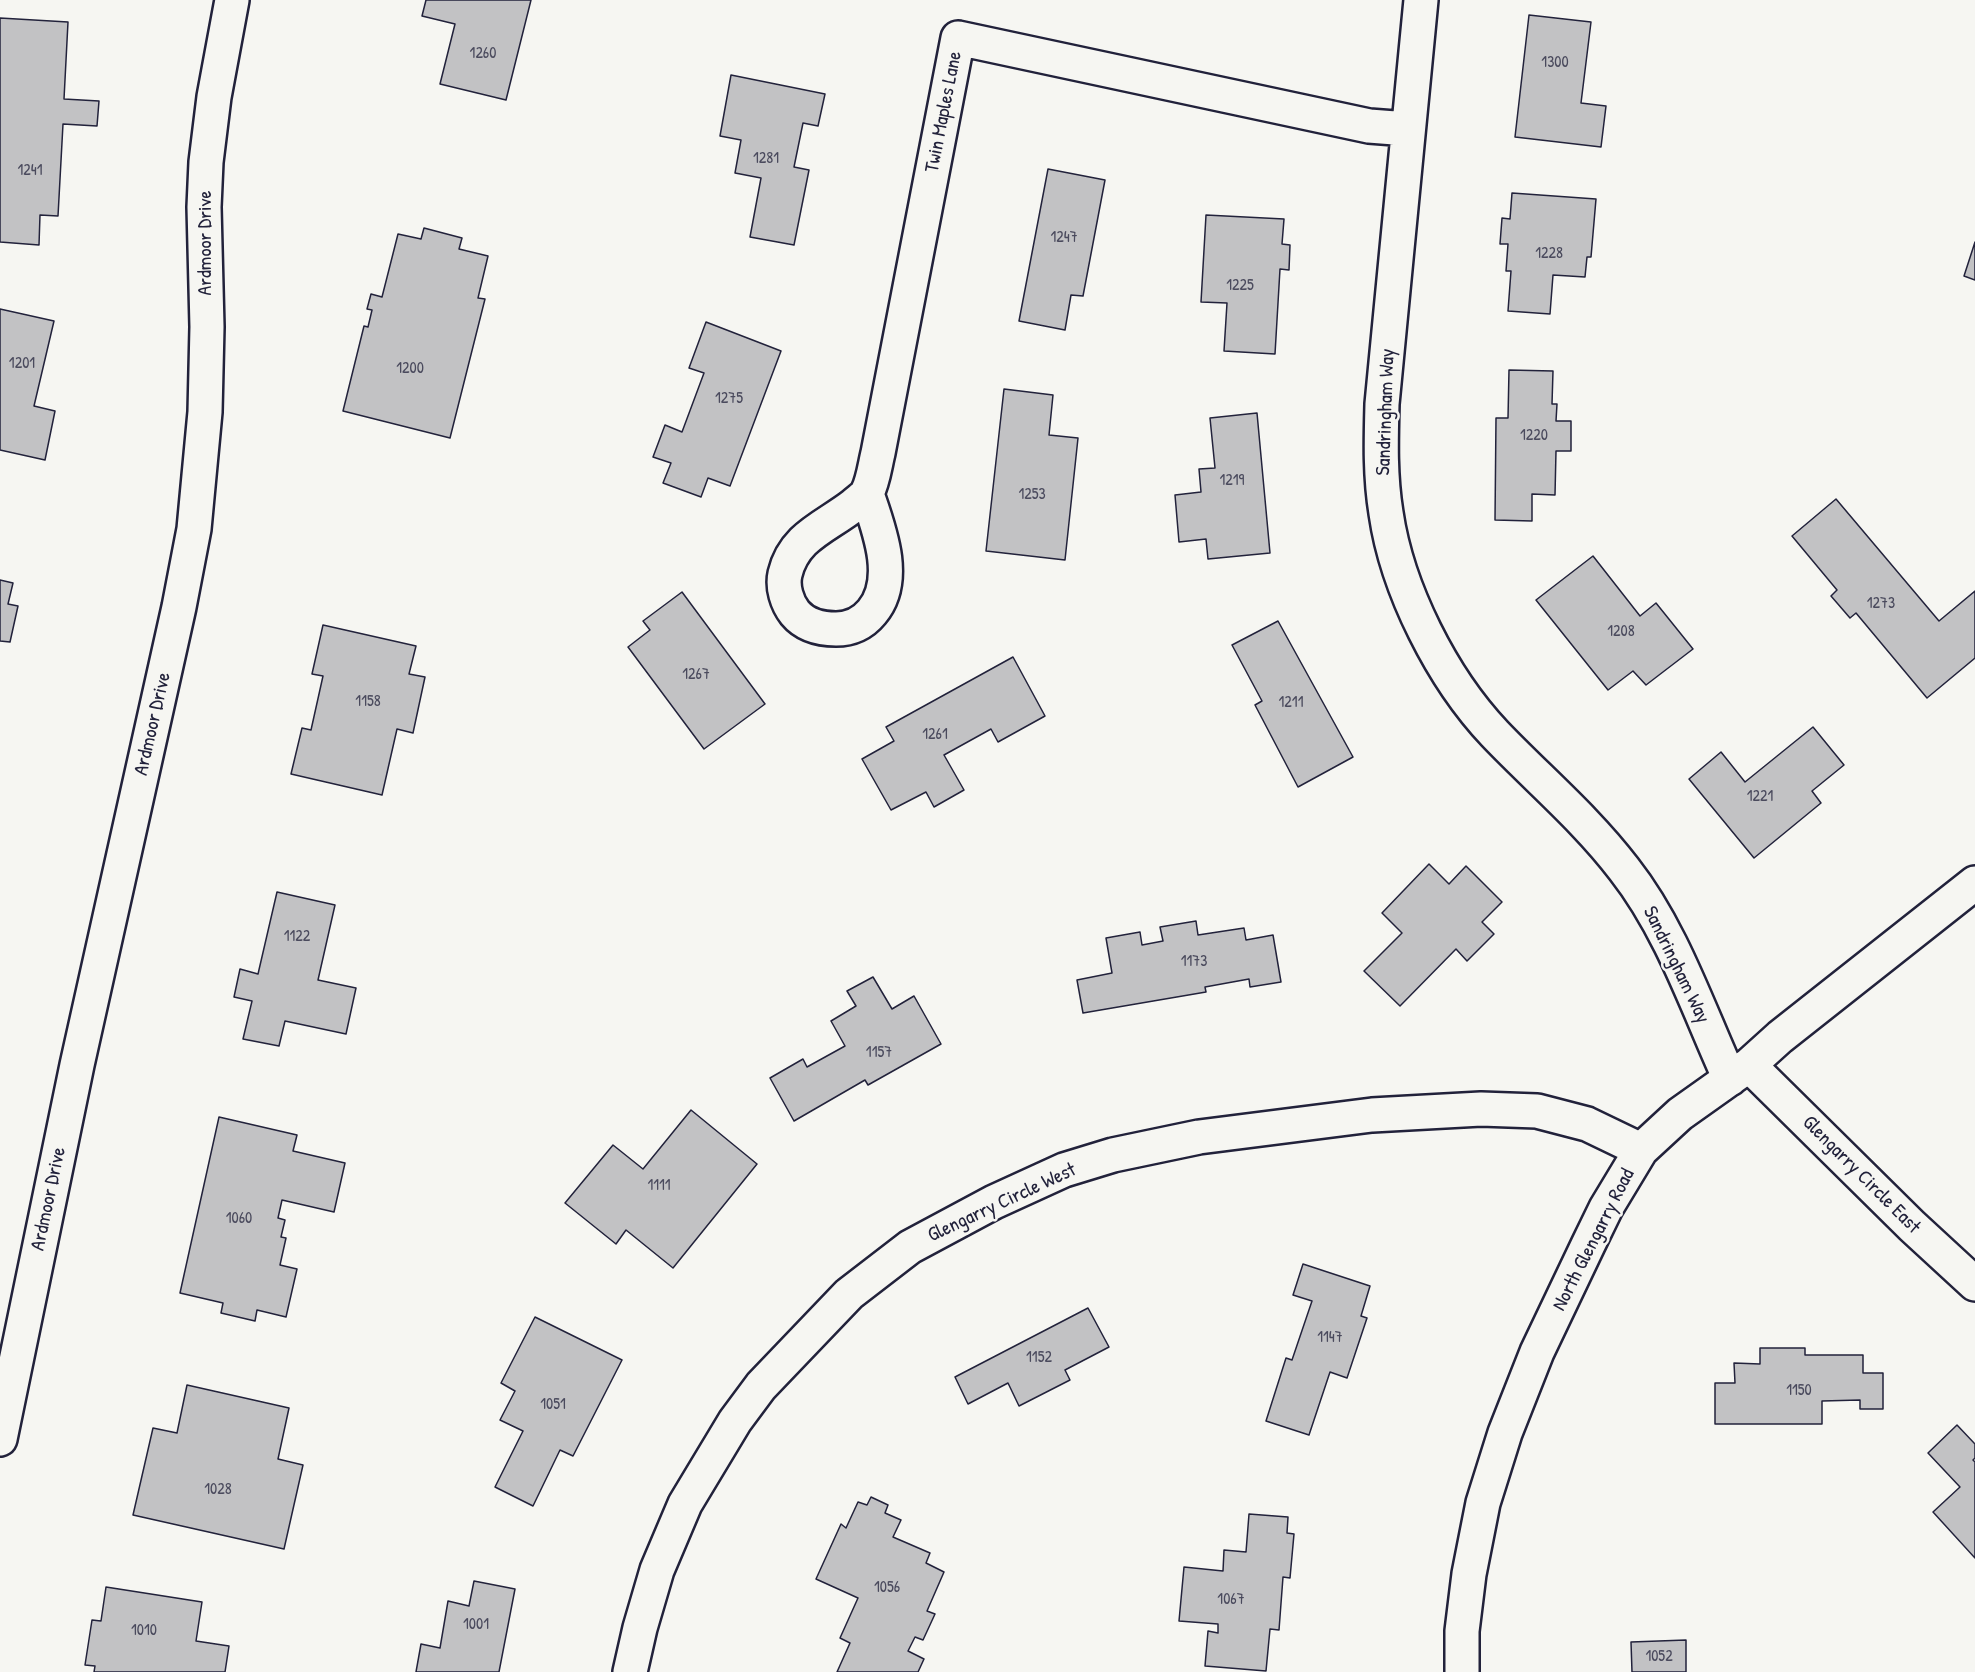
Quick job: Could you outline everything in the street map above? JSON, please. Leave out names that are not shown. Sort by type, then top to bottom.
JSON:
[{"type":"street","name":"Ardmoor Drive","points":[[0,1439],[70,1100],[179,607],[194,529],[205,412],[207,327],[204,207],[206,162],[214,97],[232,0]]},
{"type":"street","name":"Sandringham Way","points":[[1421,0],[1382,404],[1381,462],[1392,547],[1432,646],[1460,692],[1494,732],[1599,838],[1625,870],[1656,915],[1740,1072]]},
{"type":"street","name":"Twin Maples Lane","points":[[867,494],[878,453],[958,38],[1369,126],[1408,129]]},
{"type":"street","name":"North Glengarry Road","points":[[1462,1672],[1462,1631],[1469,1574],[1483,1503],[1505,1433],[1537,1352],[1588,1245],[1606,1208],[1641,1150],[1680,1114],[1740,1072],[1780,1037],[1975,883]]},
{"type":"street","name":"Glengarry Circle East","points":[[1740,1072],[1975,1284]]},
{"type":"street","name":"Glengarry Circle West","points":[[630,1672],[657,1570],[685,1504],[735,1421],[761,1386],[849,1294],[910,1247],[994,1202],[1064,1170],[1113,1155],[1199,1137],[1372,1115],[1481,1109],[1537,1111],[1587,1124],[1641,1150]]},
{"type":"building","points":[[426,0],[531,0],[506,100],[440,84],[455,24],[422,16]]},
{"type":"building","points":[[1529,15],[1591,22],[1581,103],[1606,106],[1601,147],[1515,137]]},
{"type":"building","points":[[0,18],[68,22],[64,99],[99,101],[97,126],[63,124],[58,216],[40,215],[39,245],[0,242]]},
{"type":"building","points":[[731,75],[825,94],[818,126],[803,123],[794,167],[809,170],[794,245],[750,237],[761,178],[735,173],[741,140],[720,136]]},
{"type":"building","points":[[1048,169],[1105,180],[1083,296],[1071,295],[1065,330],[1019,321]]},
{"type":"building","points":[[1512,193],[1596,199],[1591,257],[1587,257],[1585,277],[1553,275],[1550,314],[1508,311],[1511,271],[1506,271],[1508,244],[1500,244],[1502,218],[1510,219]]},
{"type":"building","points":[[1206,215],[1284,219],[1282,244],[1290,245],[1289,270],[1280,269],[1275,354],[1224,351],[1227,303],[1201,302]]},
{"type":"building","points":[[424,228],[462,238],[459,249],[488,256],[478,298],[485,299],[450,438],[343,411],[364,326],[368,327],[372,310],[367,309],[371,294],[382,297],[398,234],[421,239]]},
{"type":"building","points":[[1975,242],[1975,280],[1964,276]]},
{"type":"building","points":[[0,309],[54,321],[34,406],[55,411],[45,460],[0,450]]},
{"type":"building","points":[[706,322],[781,351],[730,486],[708,478],[701,497],[663,483],[671,463],[653,457],[665,425],[682,432],[704,373],[689,368]]},
{"type":"building","points":[[1509,370],[1553,371],[1552,404],[1557,404],[1556,421],[1571,421],[1571,451],[1556,451],[1555,495],[1532,494],[1532,521],[1495,520],[1496,418],[1508,418]]},
{"type":"building","points":[[1004,389],[1053,395],[1049,435],[1078,438],[1065,560],[986,551]]},
{"type":"building","points":[[1257,413],[1270,553],[1208,559],[1206,539],[1179,542],[1175,495],[1201,492],[1199,469],[1215,468],[1210,418]]},
{"type":"building","points":[[1836,499],[1939,621],[1975,591],[1975,658],[1927,698],[1856,613],[1850,618],[1831,596],[1837,590],[1792,536]]},
{"type":"building","points":[[1593,556],[1640,616],[1656,603],[1693,649],[1646,685],[1633,671],[1608,690],[1536,600]]},
{"type":"building","points":[[0,580],[13,583],[8,604],[18,606],[10,642],[0,641]]},
{"type":"building","points":[[682,592],[765,704],[704,749],[628,647],[650,630],[643,621]]},
{"type":"building","points":[[1278,621],[1353,757],[1298,787],[1255,705],[1262,701],[1232,645]]},
{"type":"building","points":[[323,625],[416,646],[409,674],[425,677],[413,733],[397,729],[382,795],[291,774],[302,728],[311,730],[323,676],[312,674]]},
{"type":"building","points":[[1013,657],[1045,716],[998,742],[991,729],[944,755],[964,790],[934,807],[926,792],[891,810],[862,759],[894,741],[886,727]]},
{"type":"building","points":[[1813,727],[1844,765],[1812,791],[1821,803],[1754,858],[1689,779],[1721,752],[1745,782]]},
{"type":"building","points":[[1429,864],[1449,884],[1466,866],[1502,902],[1482,922],[1494,934],[1467,961],[1456,949],[1400,1006],[1364,971],[1402,933],[1382,913]]},
{"type":"building","points":[[277,892],[335,905],[318,980],[356,988],[346,1034],[285,1021],[279,1046],[243,1039],[252,1001],[234,997],[240,969],[258,974]]},
{"type":"building","points":[[1196,921],[1198,935],[1244,928],[1246,940],[1273,935],[1281,982],[1250,987],[1249,979],[1205,987],[1206,992],[1083,1013],[1077,980],[1112,973],[1106,938],[1140,932],[1142,945],[1163,941],[1160,927]]},
{"type":"building","points":[[873,977],[892,1009],[914,996],[941,1044],[868,1085],[865,1080],[794,1121],[770,1078],[803,1059],[807,1067],[845,1046],[831,1021],[856,1006],[847,991]]},
{"type":"building","points":[[691,1110],[757,1164],[673,1268],[626,1230],[616,1244],[565,1203],[613,1145],[643,1169]]},
{"type":"building","points":[[219,1117],[297,1135],[293,1151],[345,1163],[334,1212],[282,1200],[278,1218],[285,1220],[281,1237],[286,1238],[280,1265],[297,1269],[286,1317],[257,1310],[255,1321],[221,1313],[223,1303],[180,1293]]},
{"type":"building","points":[[1303,1264],[1370,1286],[1361,1316],[1367,1318],[1347,1378],[1330,1372],[1309,1435],[1266,1421],[1286,1358],[1292,1360],[1312,1301],[1293,1295]]},
{"type":"building","points":[[1088,1308],[1109,1347],[1065,1370],[1070,1380],[1019,1406],[1008,1383],[968,1404],[955,1377]]},
{"type":"building","points":[[535,1317],[622,1360],[573,1456],[560,1450],[533,1506],[495,1487],[523,1431],[500,1420],[515,1391],[501,1383]]},
{"type":"building","points":[[1760,1348],[1805,1348],[1805,1355],[1863,1355],[1863,1373],[1883,1373],[1883,1409],[1860,1409],[1860,1400],[1822,1401],[1822,1424],[1715,1424],[1715,1383],[1735,1383],[1734,1363],[1760,1364]]},
{"type":"building","points":[[187,1385],[289,1408],[278,1459],[303,1465],[284,1549],[133,1515],[153,1428],[177,1433]]},
{"type":"building","points":[[1957,1425],[1975,1444],[1973,1460],[1975,1462],[1975,1558],[1933,1512],[1960,1487],[1928,1453]]},
{"type":"building","points":[[871,1497],[888,1505],[885,1513],[901,1520],[893,1537],[930,1553],[926,1563],[944,1572],[927,1611],[935,1614],[923,1640],[915,1637],[908,1651],[924,1659],[918,1672],[837,1672],[850,1643],[840,1638],[858,1598],[816,1579],[841,1524],[846,1528],[858,1502],[867,1505]]},
{"type":"building","points":[[1249,1514],[1288,1517],[1287,1533],[1294,1534],[1290,1578],[1283,1577],[1279,1630],[1270,1629],[1266,1671],[1205,1666],[1208,1631],[1218,1633],[1218,1624],[1179,1621],[1184,1567],[1223,1571],[1224,1550],[1246,1552]]},
{"type":"building","points":[[474,1581],[515,1589],[499,1672],[416,1672],[421,1644],[440,1648],[448,1601],[469,1606]]},
{"type":"building","points":[[106,1587],[202,1602],[196,1641],[229,1646],[225,1672],[94,1672],[95,1666],[85,1665],[92,1620],[101,1621]]},
{"type":"building","points":[[1686,1640],[1686,1672],[1632,1672],[1631,1642]]}]
